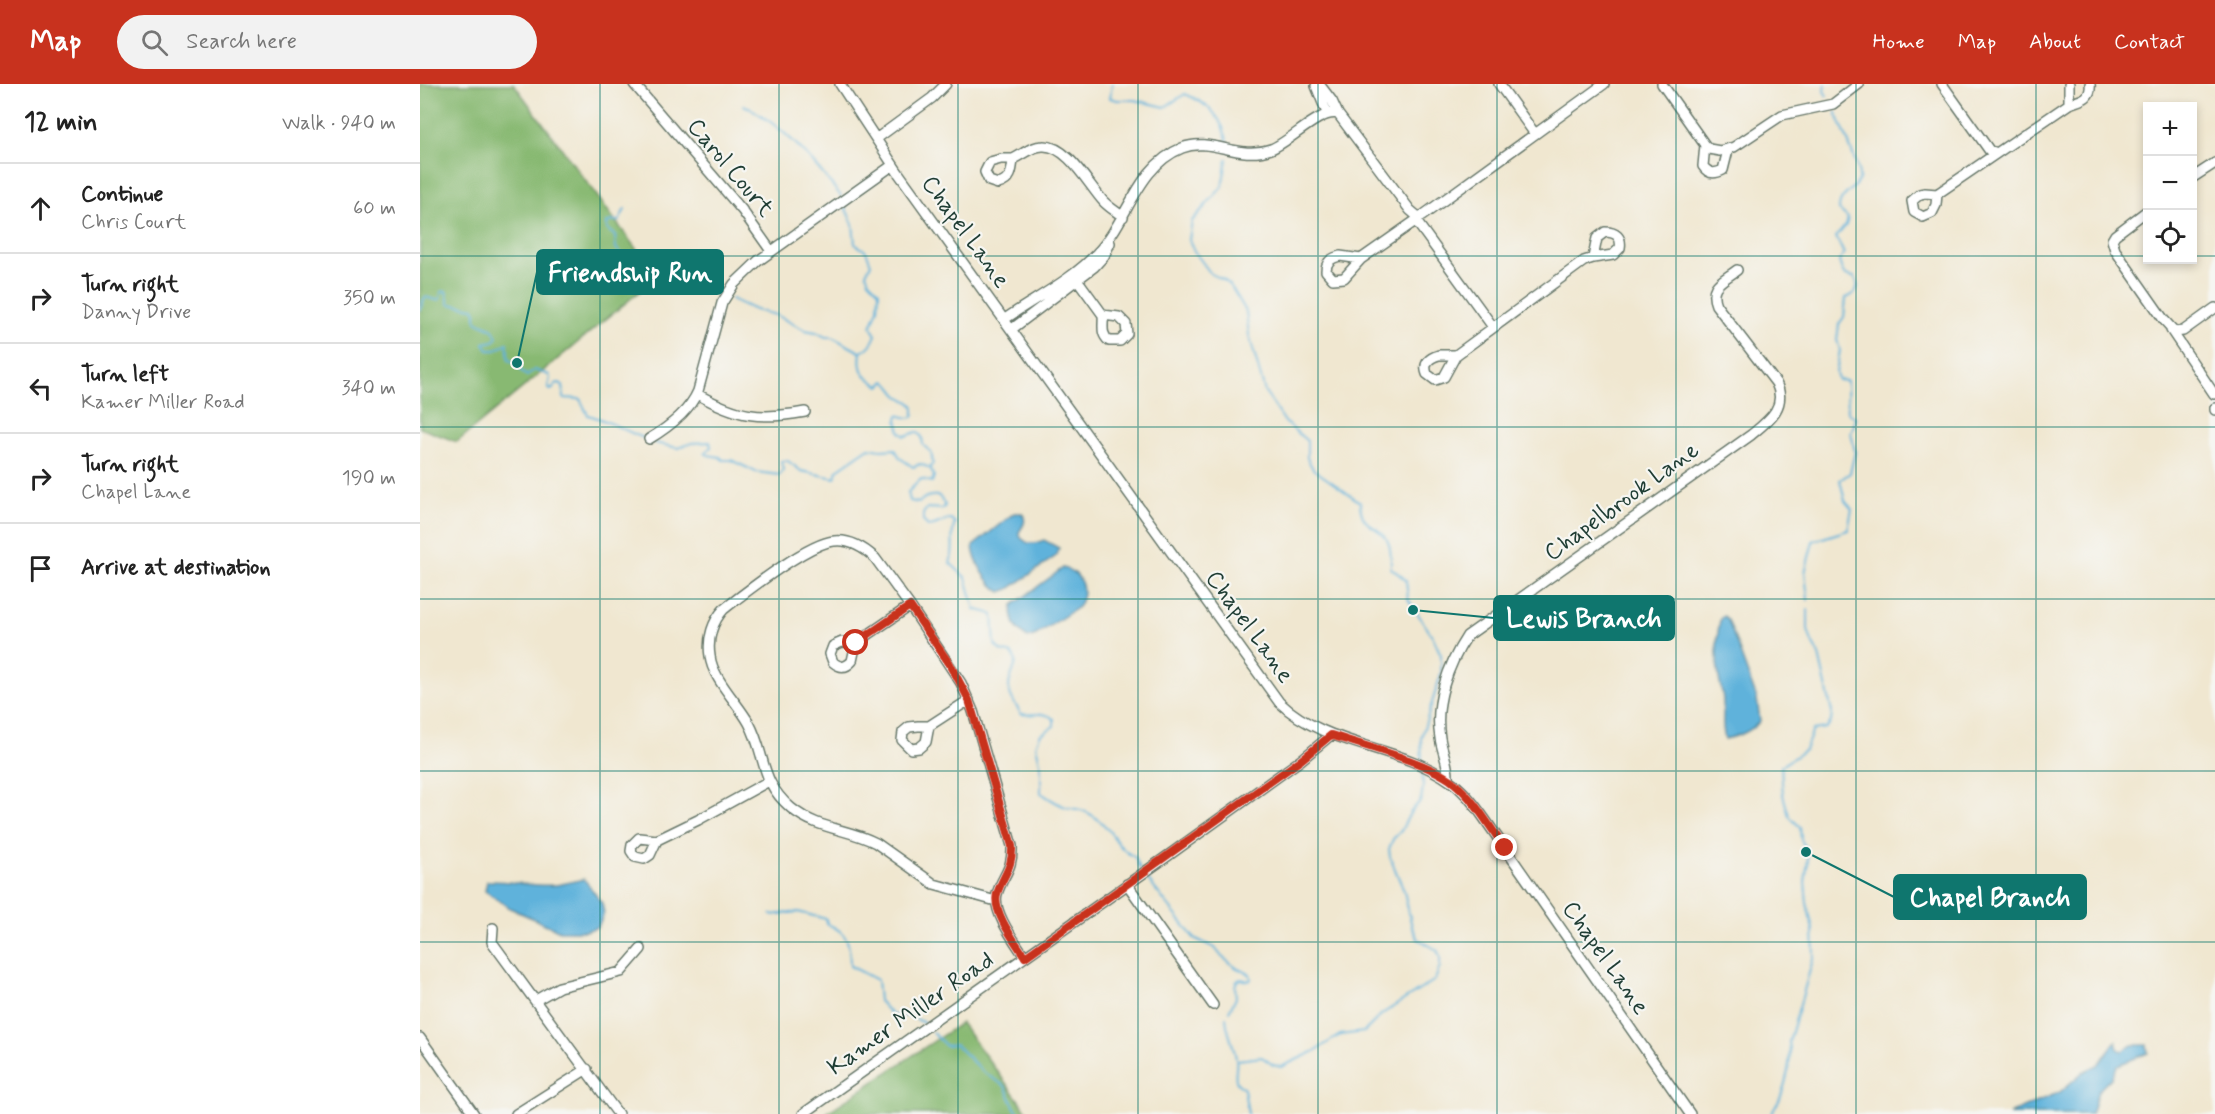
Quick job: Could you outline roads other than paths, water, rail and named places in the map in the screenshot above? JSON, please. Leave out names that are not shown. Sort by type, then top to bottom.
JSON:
[{"type":"street","name":"Carol Court","points":[[634,84],[742,210],[771,251]]},
{"type":"street","name":"Chapel Lane","points":[[840,84],[893,165],[1279,702],[1301,720],[1331,735],[1421,766],[1448,779],[1464,792],[1690,1114]]},
{"type":"street","points":[[876,139],[932,98],[946,84]]},
{"type":"street","points":[[1317,84],[1327,113]]},
{"type":"street","points":[[1317,84],[1332,101],[1338,114],[1413,214],[1417,216],[1426,214]]},
{"type":"street","points":[[1499,84],[1535,134]]},
{"type":"street","points":[[1361,259],[1604,84]]},
{"type":"street","points":[[1662,84],[1705,145],[1714,150],[1728,150],[1782,115],[1833,104],[1859,84]]},
{"type":"street","points":[[1942,84],[1989,150],[1997,153]]},
{"type":"street","points":[[2069,84],[2069,104]]},
{"type":"street","points":[[1937,194],[2069,104],[2086,98],[2091,90],[2090,84]]},
{"type":"street","points":[[1011,329],[1075,277],[1094,257],[1111,237],[1147,176],[1173,152],[1197,145],[1237,153],[1264,151],[1288,140],[1327,113],[1338,114]]},
{"type":"street","points":[[1705,145],[1703,165],[1713,173],[1723,170],[1728,150]]},
{"type":"street","points":[[1013,159],[1036,147],[1056,149],[1067,156],[1107,205],[1123,217]]},
{"type":"street","points":[[2197,175],[2215,163]]},
{"type":"street","points":[[650,439],[682,414],[697,394],[716,322],[727,292],[746,271],[771,251],[893,165]]},
{"type":"street","points":[[2143,214],[2115,235],[2113,245],[2215,395]]},
{"type":"street","points":[[1416,221],[1493,327]]},
{"type":"street","points":[[1456,355],[1584,261],[1593,258]]},
{"type":"street","name":"Chapelbrook Lane","points":[[1448,779],[1448,766],[1439,732],[1438,712],[1451,666],[1467,636],[1771,419],[1778,406],[1779,394],[1776,383],[1716,305],[1713,297],[1716,286],[1737,270]]},
{"type":"street","points":[[1005,319],[1075,277]]},
{"type":"street","points":[[1075,277],[1103,315]]},
{"type":"street","points":[[2171,330],[2182,331],[2215,308]]},
{"type":"street","points":[[697,394],[729,410],[745,415],[778,417],[805,412]]},
{"type":"street","points":[[996,901],[934,884],[867,838],[822,826],[804,818],[781,799],[769,781],[749,723],[712,665],[710,639],[719,615],[739,597],[806,551],[833,541],[851,543],[868,552],[881,566],[951,666],[969,700],[1012,846],[1010,867],[996,901],[1003,922],[1025,957]]},
{"type":"street","points":[[856,643],[910,606]]},
{"type":"street","points":[[929,726],[969,700]]},
{"type":"street","name":"Kamer Miller Road","points":[[803,1114],[1301,760],[1331,735]]},
{"type":"street","points":[[657,840],[769,781]]},
{"type":"street","points":[[1127,884],[1214,1005]]},
{"type":"street","points":[[494,928],[492,942],[618,1114]]},
{"type":"street","points":[[536,1000],[559,987],[621,972],[641,949]]},
{"type":"street","points":[[420,1038],[474,1114]]},
{"type":"street","points":[[516,1114],[587,1069]]},
{"type":"water","points":[[1014,513],[1022,513],[1025,520],[1019,532],[1021,538],[1028,543],[1044,540],[1059,548],[1056,556],[1009,589],[1001,592],[982,572],[973,546]]},
{"type":"water","points":[[1063,568],[1075,574],[1081,583],[1083,595],[1078,607],[1028,638],[1015,624],[1012,615],[1013,605]]},
{"type":"water","points":[[1724,616],[1728,620],[1757,699],[1760,721],[1748,731],[1725,739],[1723,699],[1717,656],[1719,624],[1721,617]]},
{"type":"water","points":[[584,879],[602,903],[604,913],[598,927],[585,931],[560,931],[510,908],[485,891],[487,881],[546,885]]},
{"type":"water","points":[[2116,1041],[2118,1049],[2123,1051],[2132,1045],[2147,1045],[2148,1053],[2118,1065],[2111,1078],[2098,1091],[2091,1114],[2009,1114],[2060,1092],[2083,1072],[2098,1065]]},
{"type":"waterway","points":[[1112,84],[1110,98],[1117,100],[1135,100],[1165,107],[1185,94],[1202,102],[1219,120],[1228,145]]},
{"type":"waterway","points":[[1825,84],[1824,91],[1827,96]]},
{"type":"waterway","points":[[744,105],[786,134],[809,157],[841,196]]},
{"type":"waterway","points":[[1808,600],[1805,573],[1813,541],[1848,530],[1852,509],[1845,501],[1840,480],[1850,473],[1855,452],[1851,433],[1855,417],[1848,413],[1847,381],[1838,380],[1836,373],[1840,350],[1837,340],[1839,324],[1844,317],[1846,298],[1855,292],[1857,284],[1854,277],[1847,276],[1842,271],[1839,261],[1844,254],[1836,237],[1846,225],[1848,218],[1839,210],[1839,205],[1857,183],[1859,175],[1836,112]]},
{"type":"waterway","points":[[1227,159],[1222,187],[1192,221],[1189,240],[1211,274],[1224,280],[1232,288],[1246,311],[1249,335],[1265,392],[1285,422],[1307,441],[1307,458],[1313,469],[1360,502],[1364,518],[1385,537],[1390,546],[1391,568],[1406,580],[1408,599],[1433,637],[1441,655],[1441,674],[1421,738],[1422,763]]},
{"type":"waterway","points":[[845,207],[853,224],[855,244],[866,251],[871,264],[866,273],[869,281],[879,291],[878,309],[871,327],[876,335],[874,341],[861,352]]},
{"type":"waterway","points":[[625,209],[619,221],[607,223],[607,229],[615,236],[616,248],[628,271],[651,271],[661,276],[664,266],[668,265],[679,270],[691,283],[719,294]]},
{"type":"waterway","points":[[420,309],[425,297],[440,299],[441,292],[446,291],[449,304],[474,308],[476,321],[495,333],[497,337],[494,341],[484,343],[488,350],[496,350],[507,343],[509,360],[527,376],[534,370],[549,375],[550,390],[555,384],[560,383],[563,386],[564,398],[580,399],[588,415],[644,438]]},
{"type":"waterway","points":[[731,299],[755,310],[776,315],[805,330],[832,337],[860,352]]},
{"type":"waterway","points":[[861,352],[860,364],[863,373],[880,386],[885,381],[899,396],[913,406],[913,417],[898,415],[900,432],[905,436],[917,432],[922,437],[923,445],[931,452],[933,463],[930,468]]},
{"type":"waterway","points":[[655,443],[678,448],[692,443],[710,442],[711,447],[705,453],[708,455],[731,460],[756,472],[780,475],[783,470],[781,461],[788,461],[801,471],[835,478],[837,470],[869,448],[895,449],[900,458],[913,467],[920,464],[930,468],[934,476],[932,482],[921,479],[908,492],[910,501],[919,503],[928,496],[939,496],[945,505],[943,509],[927,508],[923,514],[923,521],[928,526],[948,519],[955,523],[950,563],[966,578],[975,609],[993,615],[995,645],[1001,651],[1012,654],[1016,661],[1009,685],[1014,702],[1021,714],[1042,714],[1054,719],[1054,726],[1040,735],[1036,746],[1041,767],[1041,793],[1063,806],[1085,811],[1096,818],[1123,849],[1135,857],[1140,869]]},
{"type":"waterway","points":[[1772,1114],[1785,1083],[1789,1062],[1789,1042],[1814,956],[1813,930],[1805,882],[1808,860],[1806,848],[1801,840],[1800,827],[1789,816],[1783,795],[1781,766],[1805,750],[1813,730],[1826,728],[1831,722],[1832,712],[1819,655],[1808,630],[1808,610]]},
{"type":"waterway","points":[[1237,1060],[1262,1057],[1273,1065],[1281,1067],[1313,1052],[1340,1035],[1364,1032],[1382,1014],[1435,980],[1440,966],[1440,957],[1437,950],[1418,939],[1412,927],[1404,891],[1389,849],[1393,839],[1401,831],[1410,813],[1421,800],[1422,768]]},
{"type":"waterway","points":[[1144,875],[1194,938],[1215,948],[1222,957],[1238,969],[1250,974],[1249,981],[1241,979],[1237,981],[1236,998],[1229,1011]]},
{"type":"waterway","points":[[771,915],[798,912],[826,919],[827,924],[840,931],[847,940],[850,966],[877,980],[879,1001],[892,1015],[910,1016],[924,1023]]},
{"type":"waterway","points":[[1226,1017],[1234,1048],[1236,1080],[1244,1089],[1248,1114]]},
{"type":"waterway","points":[[932,1032],[946,1046],[956,1045],[983,1072],[1005,1086],[1020,1114]]},
{"type":"place","name":"Friendship Run","points":[[517,363]]},
{"type":"place","name":"Lewis Branch","points":[[1413,610]]},
{"type":"place","name":"Chapel Branch","points":[[1806,852]]}]
